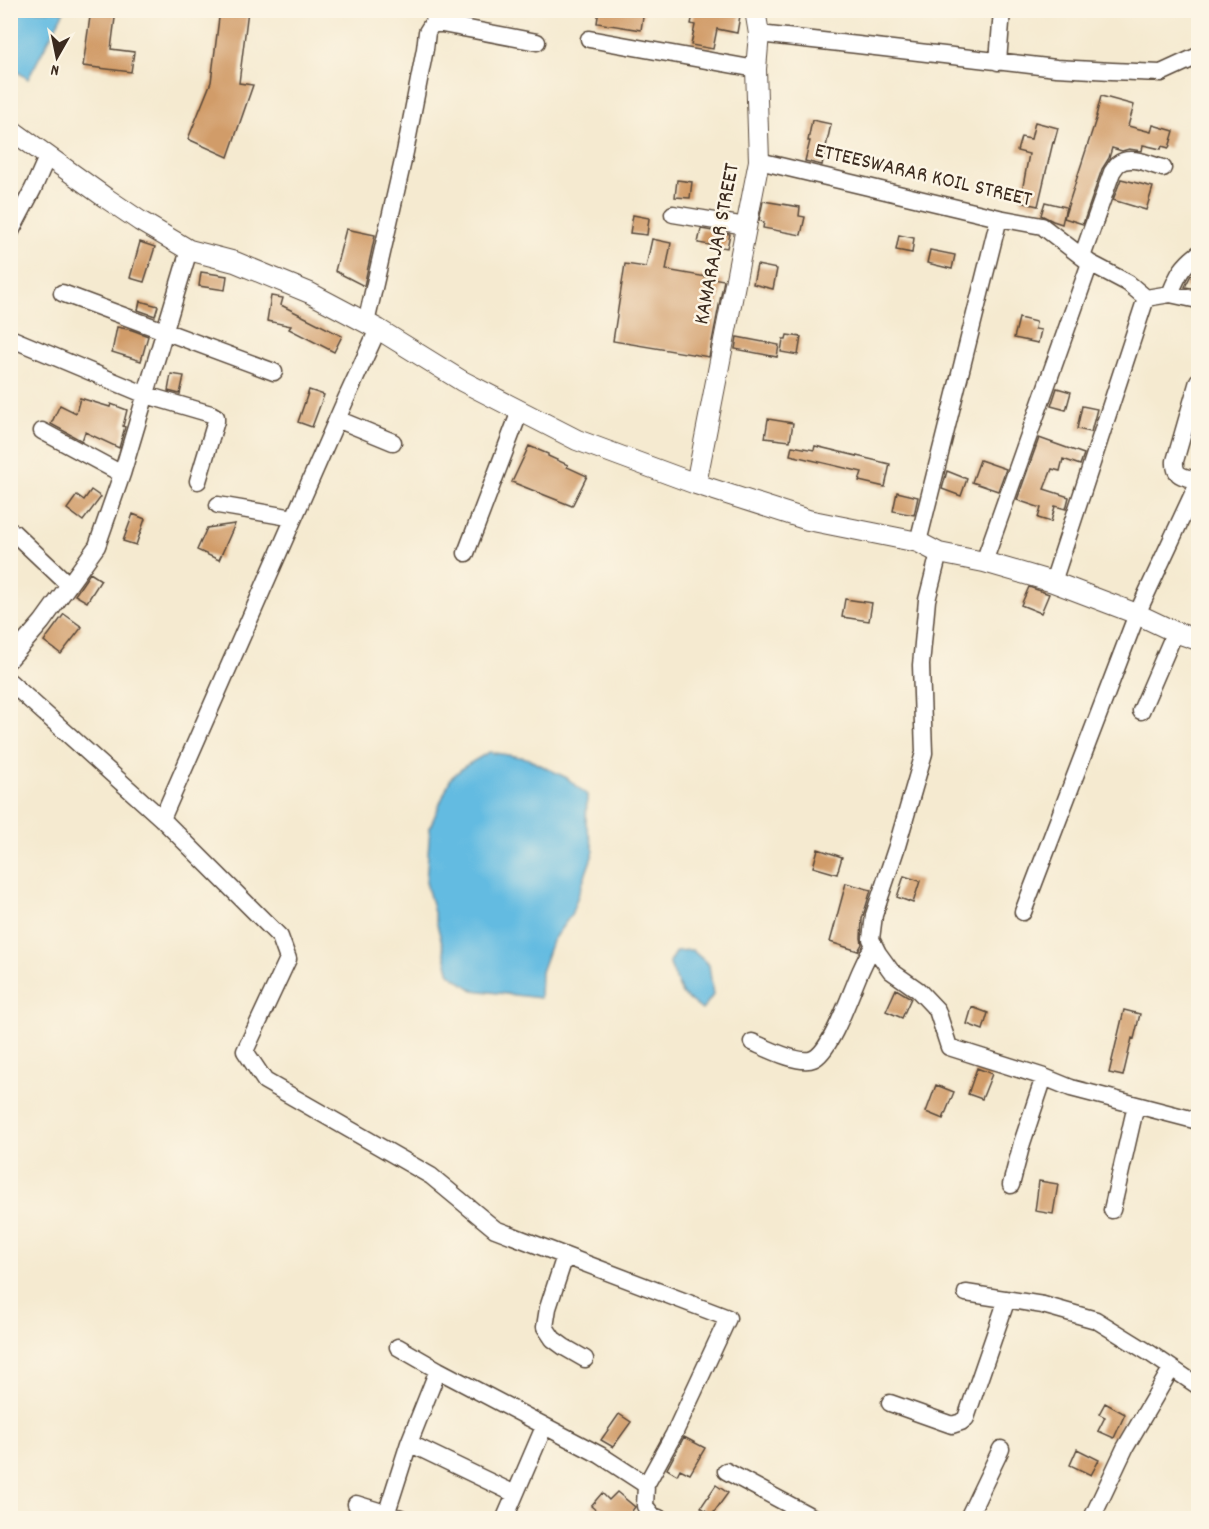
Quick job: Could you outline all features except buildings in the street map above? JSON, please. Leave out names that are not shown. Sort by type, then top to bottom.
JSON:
[{"type":"street","name":"KAMARAJAR STREET","points":[[696,484],[759,161],[756,69],[759,34],[755,10]]},
{"type":"street","points":[[998,62],[1002,10]]},
{"type":"street","points":[[162,819],[337,419],[372,326],[427,32],[432,24],[442,24],[537,42]]},
{"type":"street","points":[[759,34],[1056,68],[1161,73],[1198,56]]},
{"type":"street","points":[[589,39],[756,69]]},
{"type":"street","points":[[10,129],[140,221],[189,250],[235,262],[310,293],[372,326],[462,381],[577,440],[696,484],[808,520],[918,542],[939,553],[984,562],[1053,582],[1198,640]]},
{"type":"street","points":[[10,233],[48,155]]},
{"type":"street","points":[[984,562],[1086,260],[1112,172],[1118,164],[1126,160],[1136,160],[1163,168]]},
{"type":"street","name":"ETTEESWARAR KOIL STREET","points":[[759,161],[999,218],[1042,226],[1086,260],[1128,283],[1146,298]]},
{"type":"street","points":[[673,214],[746,226]]},
{"type":"street","points":[[918,542],[999,218]]},
{"type":"street","points":[[10,659],[42,622],[97,546],[122,474],[189,250]]},
{"type":"street","points":[[1170,294],[1179,272],[1198,254]]},
{"type":"street","points":[[62,293],[274,372]]},
{"type":"street","points":[[1053,582],[1146,298],[1170,294],[1198,300]]},
{"type":"street","points":[[10,338],[146,395],[216,417],[198,481]]},
{"type":"street","points":[[1023,912],[1137,614],[1197,485],[1196,480],[1178,474],[1175,469],[1198,381]]},
{"type":"street","points":[[466,553],[520,411]]},
{"type":"street","points":[[337,419],[393,442]]},
{"type":"street","points":[[42,431],[122,474]]},
{"type":"street","points":[[218,505],[294,518]]},
{"type":"street","points":[[13,532],[69,585]]},
{"type":"street","points":[[939,553],[927,600],[921,665],[924,753],[874,915],[871,939],[891,971],[918,990],[937,1010],[949,1047],[1044,1077],[1071,1088],[1198,1121]]},
{"type":"street","points":[[1141,711],[1175,632]]},
{"type":"street","points":[[10,682],[162,819],[280,937],[288,959],[245,1051],[265,1081],[431,1176],[495,1228],[728,1318],[674,1434],[646,1485],[645,1506],[653,1516],[659,1518]]},
{"type":"street","points":[[752,1042],[798,1060],[813,1059],[823,1050],[832,1035],[874,945]]},
{"type":"street","points":[[1011,1185],[1044,1077]]},
{"type":"street","points":[[1112,1210],[1136,1105]]},
{"type":"street","points":[[566,1256],[548,1308],[546,1327],[552,1339],[585,1359]]},
{"type":"street","points":[[966,1293],[1043,1305],[1096,1320],[1198,1386]]},
{"type":"street","points":[[890,1403],[952,1425],[966,1418],[1007,1299]]},
{"type":"street","points":[[398,1347],[600,1455],[646,1485]]},
{"type":"street","points":[[1092,1518],[1125,1448],[1171,1369]]},
{"type":"street","points":[[356,1504],[391,1517],[409,1443],[438,1370]]},
{"type":"street","points":[[505,1518],[544,1427]]},
{"type":"street","points":[[409,1443],[516,1494]]},
{"type":"street","points":[[968,1518],[1001,1449]]},
{"type":"street","points":[[726,1471],[814,1518]]},
{"type":"water","points":[[11,10],[64,11],[28,79],[11,67]]},
{"type":"water","points":[[489,752],[526,758],[567,778],[587,795],[586,824],[594,851],[571,915],[552,941],[541,972],[540,998],[473,990],[450,974],[426,882],[430,827],[451,778],[465,766]]},
{"type":"water","points":[[692,950],[709,965],[713,995],[702,1010],[682,994],[669,962],[676,951]]}]
